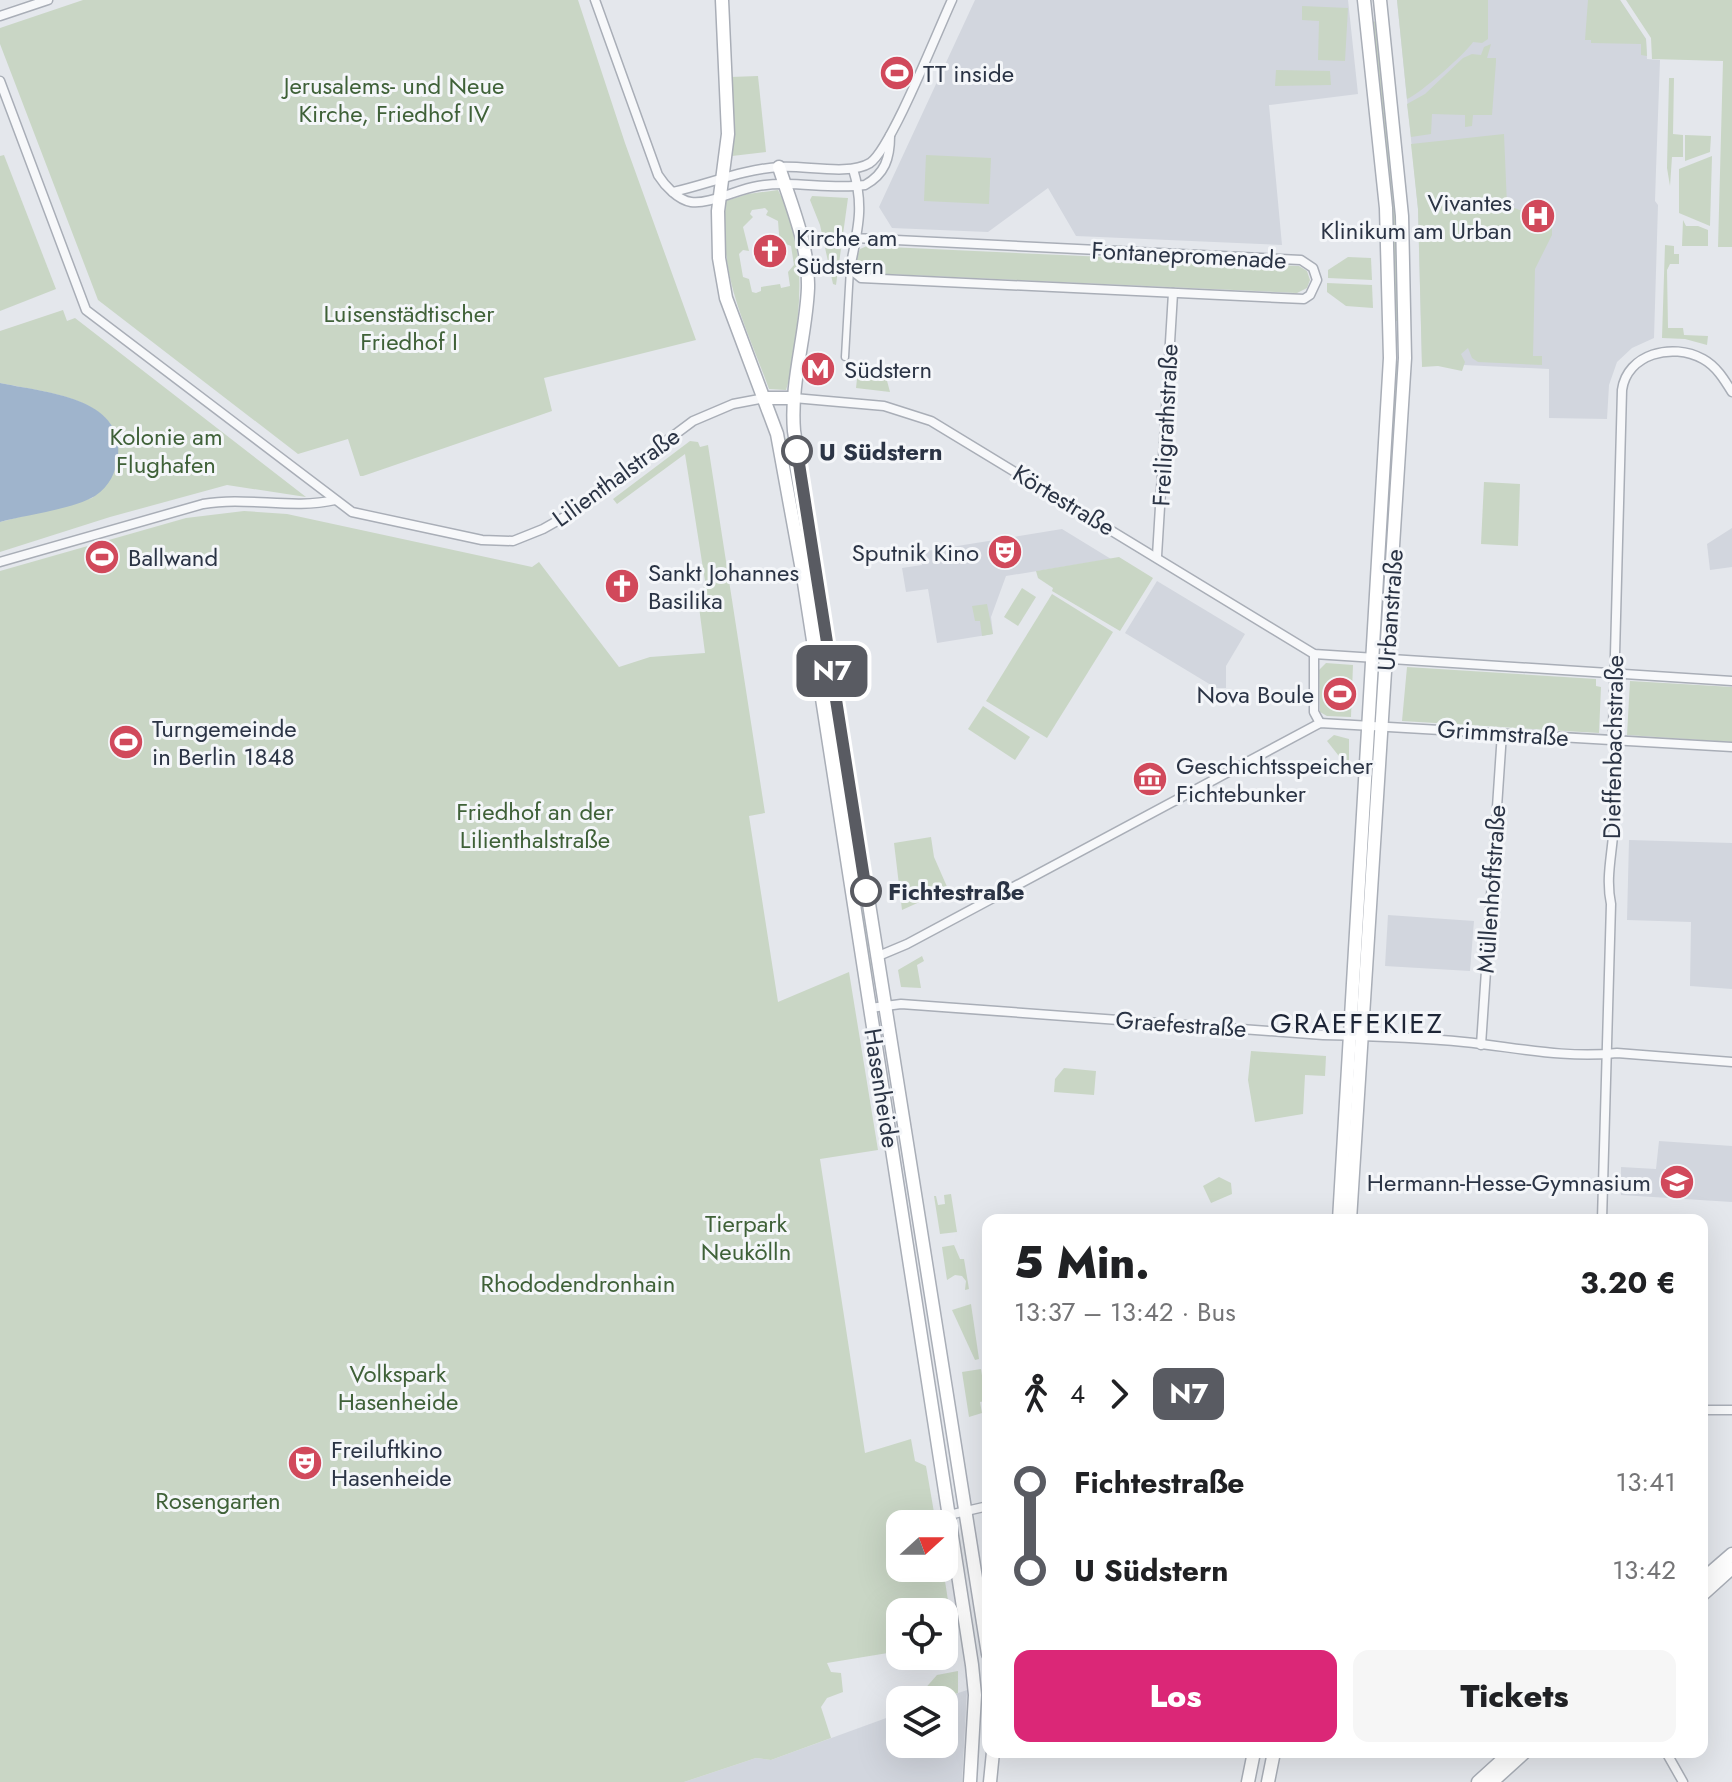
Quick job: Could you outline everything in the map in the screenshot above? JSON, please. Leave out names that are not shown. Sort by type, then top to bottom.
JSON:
[{"type":"main road","points":[[722,0],[728,134],[718,244],[724,292],[765,398],[794,398],[808,277],[801,232],[779,167]]},
{"type":"main road","name":"Urbanstraße","points":[[1364,0],[1386,208],[1390,358],[1372,659],[1376,726]]},
{"type":"main road","name":"Urbanstraße","points":[[1340,1214],[1356,1036],[1376,726],[1387,660],[1405,329],[1402,216],[1380,0]]},
{"type":"main road","name":"Hasenheide","points":[[765,398],[777,434],[805,590],[948,1510]]},
{"type":"main road","name":"Hasenheide","points":[[794,398],[794,431],[982,1620]]},
{"type":"main road","points":[[777,434],[794,431]]},
{"type":"main road","name":"Urbanstraße","points":[[1350,1214],[1356,1036]]},
{"type":"main road","points":[[877,1056],[892,1054]]},
{"type":"main road","points":[[958,1553],[970,1551]]},
{"type":"main road","points":[[1708,1575],[1732,1554]]},
{"type":"main road","points":[[1708,1590],[1732,1568]]},
{"type":"main road","name":"Hasenheide","points":[[958,1573],[980,1729],[970,1782]]},
{"type":"main road","points":[[990,1782],[992,1758]]},
{"type":"main road","points":[[1248,1782],[1253,1758]]},
{"type":"main road","points":[[1268,1782],[1273,1758]]},
{"type":"main road","points":[[1478,1782],[1504,1758]]},
{"type":"main road","points":[[1492,1782],[1518,1758]]},
{"type":"street","points":[[0,16],[48,0]]},
{"type":"street","points":[[595,0],[653,163],[662,182],[689,202],[703,202],[754,186],[785,183],[858,186],[872,181],[883,170],[890,153],[890,136]]},
{"type":"street","points":[[673,192],[723,177],[779,167],[853,169],[873,160],[890,136],[952,0]]},
{"type":"street","points":[[0,81],[86,310],[335,500]]},
{"type":"street","points":[[845,357],[850,269],[861,206],[853,169]]},
{"type":"street","name":"Fontanepromenade","points":[[850,269],[857,276],[867,279],[1304,299],[1310,295],[1317,280],[1313,268],[1301,260],[855,238]]},
{"type":"street","name":"Freiligrathstraße","points":[[1157,556],[1173,293]]},
{"type":"street","name":"Dieffenbachstraße","points":[[1602,1214],[1609,1054],[1611,904],[1608,891],[1613,827],[1623,381],[1639,360],[1658,353],[1694,355],[1706,360],[1732,392]]},
{"type":"street","name":"Lilienthalstraße","points":[[0,562],[203,504],[237,499],[315,504],[335,500],[352,512],[482,540],[513,541],[566,516],[693,421],[733,404],[765,398]]},
{"type":"street","name":"Körtestraße","points":[[794,398],[884,406],[922,417],[949,430],[1314,654],[1387,660]]},
{"type":"street","points":[[1314,654],[1314,712],[1320,723]]},
{"type":"street","points":[[1387,660],[1732,681]]},
{"type":"street","points":[[876,957],[921,937],[1320,723],[1376,726]]},
{"type":"street","name":"Grimmstraße","points":[[1376,726],[1732,747]]},
{"type":"street","name":"Müllenhoffstraße","points":[[1481,1045],[1502,733]]},
{"type":"street","name":"Graefestraße","points":[[870,1008],[901,1004],[1598,1056],[1609,1054],[1732,1062]]},
{"type":"street","points":[[1708,1410],[1732,1410]]},
{"type":"street","points":[[958,1513],[982,1508]]},
{"type":"street","points":[[1669,1758],[1683,1782]]},
{"type":"shaded area","points":[[975,0],[1348,0],[1358,94],[1269,105],[1282,245],[1076,236],[1048,188],[988,232],[892,228],[879,207]]},
{"type":"shaded area","name":"Vivantes Klinikum am Urban","points":[[1397,0],[1620,0],[1646,39],[1647,59],[1660,60],[1654,338],[1632,348],[1617,362],[1609,385],[1607,419],[1549,418],[1549,369],[1422,363],[1418,209]]},
{"type":"shaded area","points":[[1732,528],[1732,567],[1710,570],[1707,544]]},
{"type":"shaded area","points":[[1062,529],[1111,559],[1006,576],[991,617],[993,634],[937,643],[928,589],[906,592],[902,568],[922,565],[920,552]]},
{"type":"shaded area","points":[[1157,581],[1245,634],[1226,666],[1226,688],[1212,688],[1125,633]]},
{"type":"shaded area","points":[[1629,840],[1732,843],[1732,989],[1690,986],[1691,922],[1627,920]]},
{"type":"shaded area","points":[[1388,915],[1474,921],[1470,971],[1385,966]]},
{"type":"shaded area","name":"Hermann-Hesse-Gymnasium","points":[[1659,1141],[1732,1146],[1732,1202],[1621,1195],[1621,1167],[1656,1169]]},
{"type":"shaded area","points":[[967,1690],[962,1782],[684,1782],[756,1758],[771,1760],[886,1718],[886,1758],[958,1758],[958,1693]]},
{"type":"green space","name":"Luisenstädtischer Friedhof I","points":[[83,0],[578,0],[625,143],[696,340],[544,378],[552,411],[363,476],[360,476],[348,439],[298,454],[98,300],[0,44],[0,28]]},
{"type":"green space","points":[[1397,0],[1488,0],[1488,39],[1482,43],[1473,42],[1443,72],[1407,99]]},
{"type":"green space","points":[[1588,0],[1620,0],[1646,39],[1647,56],[1641,55],[1641,44],[1591,43],[1591,40],[1585,40]]},
{"type":"green space","points":[[1626,0],[1732,0],[1732,247],[1718,247],[1723,61],[1652,59],[1651,38]]},
{"type":"green space","points":[[1302,6],[1348,8],[1345,61],[1318,60],[1319,21],[1302,20]]},
{"type":"green space","points":[[1378,21],[1396,189],[1401,321],[1394,321],[1371,22]]},
{"type":"green space","points":[[1491,44],[1487,58],[1496,58],[1492,115],[1473,115],[1472,126],[1465,127],[1465,115],[1432,114],[1431,134],[1411,137],[1407,104],[1425,94],[1463,58],[1472,54],[1481,55],[1484,47]]},
{"type":"green space","points":[[1276,70],[1330,71],[1331,85],[1275,86]]},
{"type":"green space","points":[[758,76],[766,152],[732,156],[730,77]]},
{"type":"green space","points":[[1669,78],[1674,78],[1673,134],[1683,135],[1683,157],[1672,157],[1670,186],[1667,168]]},
{"type":"green space","points":[[1504,134],[1507,205],[1552,223],[1552,235],[1535,269],[1533,356],[1542,356],[1542,365],[1478,362],[1472,358],[1468,348],[1461,354],[1465,362],[1462,371],[1438,366],[1422,367],[1418,209],[1411,144]]},
{"type":"green space","points":[[1685,135],[1711,136],[1710,152],[1685,161]]},
{"type":"green space","points":[[4,155],[56,289],[0,311],[0,156]]},
{"type":"green space","points":[[926,155],[991,158],[989,204],[924,201]]},
{"type":"green space","points":[[1712,156],[1710,226],[1679,213],[1679,169]]},
{"type":"green space","points":[[778,190],[787,210],[797,250],[798,312],[786,390],[769,389],[729,275],[726,201]],"holes":[[[765,208],[768,211],[766,215],[778,221],[780,247],[786,244],[791,246],[794,265],[788,272],[790,286],[761,287],[761,291],[756,293],[752,292],[749,279],[743,277],[739,254],[743,250],[749,251],[743,227],[753,217],[750,214],[752,210]]]},
{"type":"green space","points":[[812,196],[848,198],[836,285],[833,284],[820,225],[810,200]]},
{"type":"green space","points":[[1683,220],[1686,226],[1708,230],[1708,246],[1682,246]]},
{"type":"green space","points":[[1665,245],[1674,246],[1674,254],[1679,254],[1679,264],[1670,264],[1667,270],[1668,328],[1683,328],[1684,335],[1708,336],[1707,345],[1685,339],[1662,338]]},
{"type":"green space","points":[[867,246],[1299,266],[1307,271],[1310,280],[1307,288],[1297,293],[866,273],[857,268],[855,261],[860,249]]},
{"type":"green space","points":[[1348,257],[1371,258],[1372,280],[1328,278],[1328,270]]},
{"type":"green space","points":[[1327,283],[1372,285],[1373,308],[1346,306],[1327,292]]},
{"type":"green space","name":"Kolonie am Flughafen","points":[[63,310],[67,321],[75,318],[306,497],[227,485],[110,517],[0,552],[0,522],[92,498],[106,485],[116,463],[116,437],[109,421],[95,410],[57,395],[0,383],[0,331]]},
{"type":"green space","points":[[859,361],[881,378],[883,375],[886,377],[890,392],[856,388]]},
{"type":"green space","points":[[1394,361],[1401,361],[1387,611],[1380,610]]},
{"type":"green space","points":[[786,438],[790,440],[874,984],[860,913],[784,441]]},
{"type":"green space","name":"Volkspark Hasenheide","points":[[690,441],[698,442],[700,447],[708,445],[765,813],[749,816],[778,1002],[849,972],[878,1150],[820,1159],[865,1453],[911,1439],[915,1461],[926,1466],[934,1510],[886,1510],[886,1582],[945,1582],[948,1598],[886,1598],[886,1653],[827,1663],[831,1672],[841,1673],[843,1692],[827,1698],[821,1707],[831,1738],[771,1760],[756,1758],[684,1782],[0,1782],[0,571],[186,518],[244,511],[287,514],[532,567],[539,562],[619,667],[650,657],[705,653],[699,607],[705,581],[685,454],[617,504],[613,499]]},
{"type":"green space","points":[[1484,482],[1520,484],[1518,546],[1481,544]]},
{"type":"green space","points":[[1119,557],[1153,578],[1120,631],[1052,591],[1053,588],[1038,578],[1036,571]]},
{"type":"green space","points":[[1022,588],[1036,597],[1018,626],[1004,617]]},
{"type":"green space","points":[[1052,594],[1113,632],[1047,738],[986,701]]},
{"type":"green space","points":[[987,604],[993,634],[982,636],[980,621],[975,621],[972,606]]},
{"type":"green space","points":[[1326,663],[1353,665],[1351,717],[1327,716],[1320,712],[1319,670]]},
{"type":"green space","points":[[1407,667],[1596,679],[1596,686],[1601,687],[1599,733],[1402,721]]},
{"type":"green space","points":[[1630,681],[1732,687],[1732,742],[1627,735]]},
{"type":"green space","points":[[983,706],[1030,737],[1015,760],[968,729]]},
{"type":"green space","points":[[1334,735],[1349,739],[1349,762],[1342,760],[1327,741]]},
{"type":"green space","points":[[931,837],[934,857],[948,889],[902,910],[894,843]]},
{"type":"green space","points":[[922,956],[924,961],[917,965],[921,988],[901,987],[898,970]]},
{"type":"green space","points":[[1251,1051],[1326,1056],[1325,1076],[1305,1075],[1303,1114],[1255,1122],[1248,1080]]},
{"type":"green space","points":[[1064,1068],[1096,1071],[1094,1095],[1054,1092],[1055,1079]]},
{"type":"green space","points":[[1219,1177],[1231,1183],[1232,1194],[1211,1203],[1203,1186]]},
{"type":"green space","points":[[951,1194],[957,1232],[940,1234],[934,1196],[938,1205],[945,1204],[944,1195]]},
{"type":"green space","points":[[954,1245],[960,1259],[964,1259],[969,1289],[965,1290],[966,1281],[962,1276],[955,1275],[947,1280],[942,1247]]},
{"type":"green space","points":[[971,1304],[979,1359],[975,1360],[952,1310]]},
{"type":"green space","points":[[981,1369],[982,1413],[969,1417],[962,1372]]},
{"type":"green space","points":[[958,1671],[958,1686],[927,1686],[937,1675]]},
{"type":"water","points":[[0,383],[77,400],[108,420],[116,435],[118,455],[116,467],[105,488],[75,505],[0,522]]},
{"type":"bus line","name":"N7","points":[[797,451],[866,891]]},
{"type":"place","name":"TT inside","points":[[897,73]]},
{"type":"place","name":"Vivantes Klinikum am Urban","points":[[1538,216]]},
{"type":"place","name":"Kirche am Südstern","points":[[770,251]]},
{"type":"place","name":"Südstern","points":[[818,369]]},
{"type":"place","name":"U Südstern","points":[[797,451]]},
{"type":"place","name":"Sputnik Kino","points":[[1005,552]]},
{"type":"place","name":"Ballwand","points":[[102,557]]},
{"type":"place","name":"Sankt Johannes Basilika","points":[[622,586]]},
{"type":"place","name":"Nova Boule","points":[[1340,694]]},
{"type":"place","name":"Turngemeinde in Berlin 1848","points":[[126,742]]},
{"type":"place","name":"Geschichtsspeicher Fichtebunker","points":[[1150,779]]},
{"type":"place","name":"Fichtestraße","points":[[866,891]]},
{"type":"place","name":"Hermann-Hesse-Gymnasium","points":[[1677,1182]]},
{"type":"place","name":"Freiluftkino Hasenheide","points":[[305,1463]]},
{"type":"district","name":"GRAEFEKIEZ","points":[[1357,1023]]},
{"type":"park label","name":"Jerusalems- und Neue Kirche, Friedhof IV","points":[[394,99]]},
{"type":"park label","name":"Friedhof an der Lilienthalstraße","points":[[535,825]]},
{"type":"park label","name":"Tierpark Neukölln","points":[[746,1237]]},
{"type":"park label","name":"Rhododendronhain","points":[[578,1283]]},
{"type":"park label","name":"Rosengarten","points":[[218,1500]]}]
